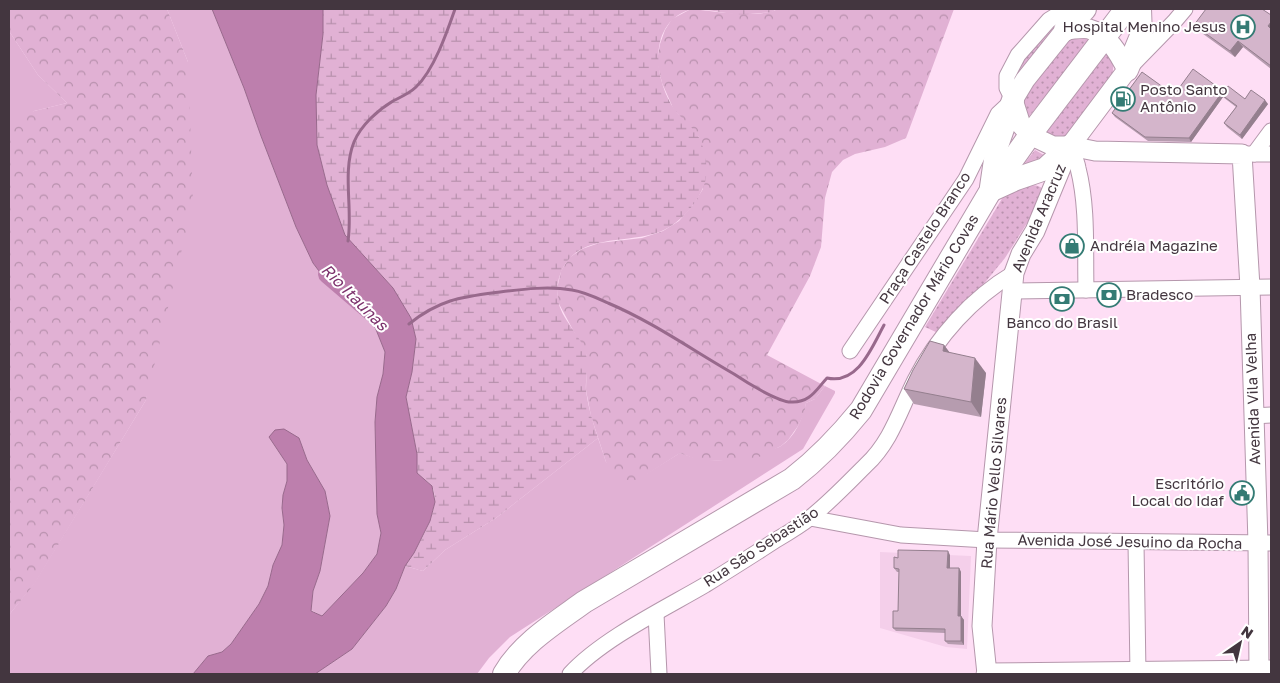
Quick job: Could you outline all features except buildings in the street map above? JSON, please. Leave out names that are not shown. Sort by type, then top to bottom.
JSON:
[{"type":"highway","points":[[1066,20],[1085,9]]},
{"type":"highway","name":"Rodovia Governador Mário Covas","points":[[504,674],[530,643],[562,618],[592,598],[792,479],[815,461],[839,437],[861,410],[991,190],[1030,135],[1126,9]]},
{"type":"highway","points":[[1128,70],[1141,36],[1140,9]]},
{"type":"highway","points":[[991,190],[996,146],[1013,100]]},
{"type":"highway","points":[[991,190],[1045,169],[1070,146]]},
{"type":"main road","name":"Praça Castelo Branco","points":[[1013,100],[1073,9]]},
{"type":"main road","points":[[1066,20],[1088,28],[1105,38],[1115,48],[1128,70],[1070,146]]},
{"type":"main road","points":[[1013,100],[1021,124],[1030,135],[1053,146],[1070,146],[1095,151],[1248,154]]},
{"type":"main road","name":"Avenida Aracruz","points":[[1013,282],[1021,254],[1034,231],[1070,146]]},
{"type":"main road","name":"Avenida Vila Velha","points":[[1248,154],[1250,287],[1262,416],[1265,543],[1263,670]]},
{"type":"main road","name":"Rua Mário Vello Silvares","points":[[985,673],[982,626],[987,540],[1013,282]]},
{"type":"street","points":[[1128,70],[1185,9]]},
{"type":"street","name":"Praça Castelo Branco","points":[[850,351],[966,179],[998,114],[1013,100]]},
{"type":"street","points":[[1248,154],[1271,131]]},
{"type":"street","points":[[1070,146],[1078,167],[1084,209],[1086,290]]},
{"type":"street","points":[[1248,154],[1271,154]]},
{"type":"street","points":[[1013,282],[1086,290],[1271,287]]},
{"type":"street","name":"Rua São Sebastião","points":[[570,674],[578,665],[618,636],[731,569],[810,518],[869,463],[884,444],[895,426],[914,382],[935,345],[979,297],[996,284],[1013,282]]},
{"type":"street","name":"Avenida José Jesuino da Rocha","points":[[810,518],[901,535],[987,540],[1265,543]]},
{"type":"street","points":[[1136,542],[1138,672]]},
{"type":"street","points":[[656,614],[659,674]]},
{"type":"street","points":[[985,673],[1263,670]]},
{"type":"shaded area","points":[[212,9],[323,9],[323,34],[316,95],[317,145],[327,185],[345,235],[393,288],[411,318],[416,339],[412,372],[406,397],[417,454],[417,473],[432,486],[435,502],[430,521],[414,553],[405,566],[396,589],[386,606],[352,649],[315,674],[193,674],[208,656],[222,652],[231,644],[259,604],[268,586],[273,565],[282,545],[284,525],[282,508],[287,481],[287,464],[269,437],[275,430],[284,429],[299,438],[307,460],[325,491],[330,516],[320,571],[313,591],[311,611],[322,616],[363,573],[377,554],[381,533],[377,514],[375,422],[377,397],[383,374],[385,352],[373,322],[353,293],[328,283],[313,263],[296,227]]},
{"type":"shaded area","points":[[880,552],[971,556],[967,649],[946,647],[880,628]]},
{"type":"green space","points":[[9,9],[167,9],[188,62],[193,203],[146,400],[35,583],[9,615],[9,129],[13,118],[67,103],[38,75],[9,31]]},
{"type":"green space","points":[[167,9],[212,9],[296,227],[313,263],[328,283],[353,293],[373,322],[385,352],[383,374],[377,397],[375,422],[377,514],[381,533],[377,554],[363,573],[322,616],[311,610],[313,591],[320,571],[330,516],[325,491],[307,460],[299,438],[269,437],[287,464],[287,481],[282,508],[284,525],[282,545],[273,565],[268,587],[259,604],[231,644],[222,652],[208,656],[193,674],[9,674],[9,615],[35,582],[146,400],[188,62]]},
{"type":"green space","points":[[323,9],[693,9],[675,17],[666,27],[658,54],[662,84],[668,98],[678,114],[698,135],[702,145],[706,178],[702,190],[686,213],[676,223],[664,230],[638,237],[596,244],[584,248],[573,255],[564,266],[558,282],[557,295],[563,314],[585,349],[587,356],[586,390],[598,438],[496,518],[445,550],[423,571],[405,566],[427,528],[434,505],[432,486],[417,473],[417,454],[406,397],[412,372],[416,339],[411,318],[393,288],[345,235],[327,185],[317,145],[316,95],[323,34]]},
{"type":"green space","points":[[691,9],[748,14],[770,12],[778,9],[954,9],[906,138],[885,147],[855,154],[843,160],[832,172],[825,198],[821,247],[810,276],[767,355],[825,386],[815,399],[806,403],[804,414],[798,426],[781,446],[755,459],[709,461],[698,460],[680,453],[638,480],[626,480],[615,475],[606,462],[591,416],[586,390],[587,356],[558,302],[557,289],[561,271],[569,258],[582,249],[599,243],[642,238],[663,231],[679,221],[703,189],[699,137],[674,110],[662,83],[657,61],[665,30],[672,19]]},
{"type":"green space","points":[[693,9],[775,10],[753,14]]},
{"type":"green space","points":[[1057,27],[1016,82],[1014,78],[1032,48],[1044,35]]},
{"type":"green space","points":[[9,31],[38,75],[67,103],[34,111],[9,129]]},
{"type":"green space","points":[[1082,36],[1089,41],[1027,119],[1021,98],[1068,38]]},
{"type":"green space","points":[[1106,54],[1112,63],[1112,74],[1064,139],[1044,135]]},
{"type":"green space","points":[[1035,150],[1049,158],[1021,168]]},
{"type":"green space","points":[[1024,185],[1034,185],[1046,193],[1005,258],[978,291],[938,333],[925,327],[1006,192]]},
{"type":"green space","points":[[825,386],[835,391],[835,393],[803,449],[510,637],[489,658],[477,674],[315,674],[352,649],[386,606],[396,589],[405,566],[423,571],[445,550],[496,518],[598,438],[606,462],[638,479],[680,453],[711,460],[738,458],[776,448],[786,442],[798,427],[806,403],[815,399]]},
{"type":"waterway","points":[[348,241],[348,178],[354,142],[365,124],[376,113],[411,91],[423,80],[439,50],[455,9]]},
{"type":"waterway","name":"Rio Itaúnas","points":[[328,274],[376,315]]},
{"type":"waterway","points":[[409,324],[431,309],[452,300],[536,288],[577,291],[595,297],[641,319],[762,391],[778,399],[791,402],[798,402],[808,398],[827,378],[838,379],[847,376],[855,370],[869,353],[884,325]]},
{"type":"place","name":"Hospital Menino Jesus","points":[[1243,27]]},
{"type":"place","name":"Posto Santo Antônio","points":[[1123,99]]},
{"type":"place","name":"Andréia Magazine","points":[[1072,246]]},
{"type":"place","name":"Bradesco","points":[[1109,295]]},
{"type":"place","name":"Banco do Brasil","points":[[1062,299]]},
{"type":"place","name":"Escritório Local do Idaf","points":[[1242,493]]}]
